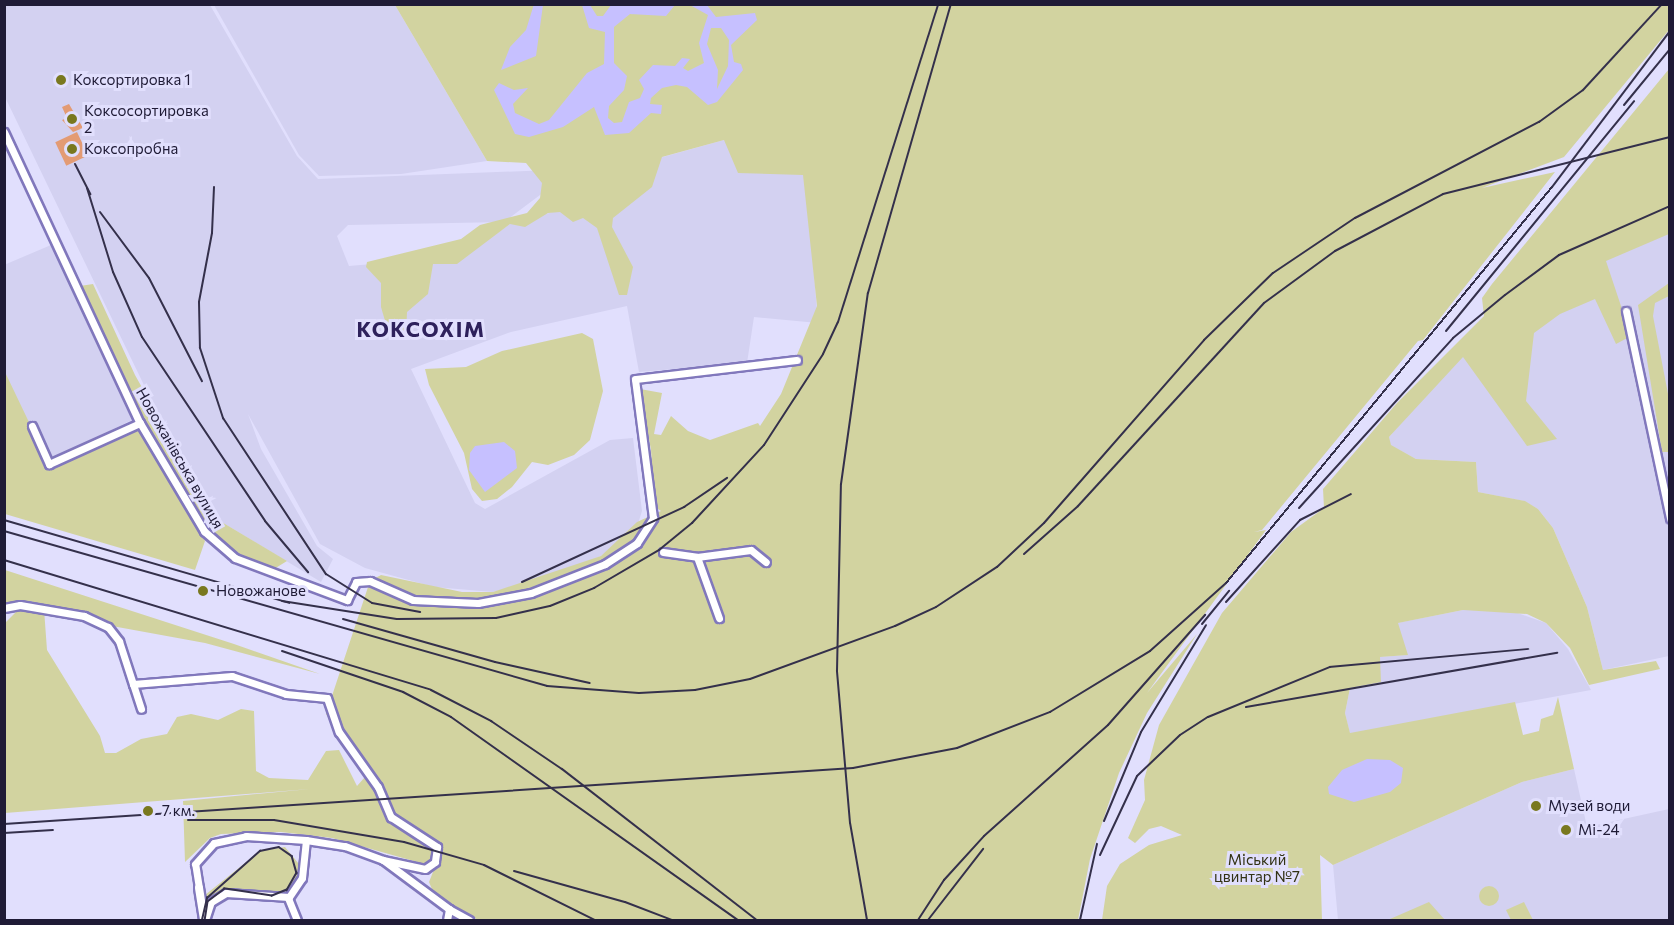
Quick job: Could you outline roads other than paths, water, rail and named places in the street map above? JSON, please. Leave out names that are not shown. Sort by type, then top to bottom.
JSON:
[{"type":"street","name":"Новожанівська вулиця","points":[[4,132],[140,423],[204,531],[221,550],[347,600],[357,582],[370,581],[390,592],[433,603],[504,600],[605,564],[637,543],[653,518],[635,379],[797,360]]},
{"type":"street","points":[[1626,311],[1670,518]]},
{"type":"street","points":[[32,426],[49,464],[140,423]]},
{"type":"street","points":[[663,552],[697,557],[751,549],[766,562]]},
{"type":"street","points":[[697,557],[719,618]]},
{"type":"street","points":[[4,608],[20,605],[74,615],[108,627],[119,641],[141,709]]},
{"type":"street","points":[[133,684],[232,676],[286,694],[327,698],[339,732],[378,787],[389,815],[437,847],[435,862],[425,869],[383,860],[345,846],[306,840],[246,836],[214,843],[195,864],[204,921]]},
{"type":"street","points":[[288,898],[302,878],[306,840]]},
{"type":"street","points":[[383,860],[469,921]]},
{"type":"street","points":[[204,921],[212,902],[222,894],[288,898]]},
{"type":"street","points":[[288,898],[297,921]]},
{"type":"street","points":[[447,921],[449,909]]},
{"type":"tram line","points":[[202,920],[207,898],[260,851],[279,847],[292,856],[297,873],[287,890],[272,896],[225,889],[208,902],[205,920]]},
{"type":"railway","points":[[282,601],[397,619],[496,618],[550,606],[594,588],[659,550],[692,523],[764,445],[823,354],[838,322],[938,4]]},
{"type":"railway","points":[[867,920],[850,823],[837,671],[841,484],[868,293],[951,4]]},
{"type":"railway","points":[[4,531],[547,686],[639,693],[695,690],[750,679],[895,626],[936,607],[997,567],[1044,523],[1204,340],[1273,273],[1355,218],[1539,122],[1583,90],[1662,4]]},
{"type":"railway","points":[[4,824],[853,768],[957,748],[1050,712],[1150,651],[1226,583],[1552,187],[1670,31]]},
{"type":"railway","points":[[1624,105],[1670,49]]},
{"type":"railway","points":[[1446,331],[1634,101]]},
{"type":"railway","points":[[1024,554],[1078,506],[1264,303],[1335,251],[1443,194],[1670,137]]},
{"type":"railway","points":[[75,164],[90,194]]},
{"type":"railway","points":[[214,187],[212,233],[199,302],[200,348],[223,418],[326,574],[372,603],[420,612]]},
{"type":"railway","points":[[87,188],[113,272],[142,337],[265,521],[308,572]]},
{"type":"railway","points":[[1299,508],[1453,338],[1505,295],[1559,255],[1670,206]]},
{"type":"railway","points":[[100,212],[149,278],[202,381]]},
{"type":"railway","points":[[522,582],[684,507],[727,478]]},
{"type":"railway","points":[[1226,602],[1300,520],[1351,494]]},
{"type":"railway","points":[[4,520],[289,603]]},
{"type":"railway","points":[[4,560],[431,690],[491,721],[562,769],[757,920]]},
{"type":"railway","points":[[1202,624],[1229,591]]},
{"type":"railway","points":[[918,920],[944,880],[984,836],[1108,725],[1205,615]]},
{"type":"railway","points":[[343,619],[495,662],[590,683]]},
{"type":"railway","points":[[1104,821],[1141,732],[1206,625]]},
{"type":"railway","points":[[1100,855],[1137,776],[1180,735],[1208,717],[1330,667],[1528,649]]},
{"type":"railway","points":[[282,651],[403,692],[451,717],[738,920]]},
{"type":"railway","points":[[1246,707],[1557,653]]},
{"type":"railway","points":[[188,820],[274,820],[404,842],[484,865],[595,920]]},
{"type":"railway","points":[[4,833],[53,830]]},
{"type":"railway","points":[[1080,920],[1097,844]]},
{"type":"railway","points":[[928,920],[983,849]]},
{"type":"railway","points":[[514,871],[625,902],[672,920]]},
{"type":"place","name":"Коксортировка 1","points":[[61,80]]},
{"type":"place","name":"Коксосортировка 2","points":[[72,119]]},
{"type":"place","name":"Коксопробна","points":[[72,149]]},
{"type":"place","name":"Новожанове","points":[[203,591]]},
{"type":"place","name":"Музей води","points":[[1536,806]]},
{"type":"place","name":"7 км.","points":[[148,811]]},
{"type":"place","name":"Мі-24","points":[[1566,830]]},
{"type":"district","name":"КОКСОХІМ","points":[[421,329]]},
{"type":"park label","name":"Міський цвинтар №7","points":[[1257,868]]}]
